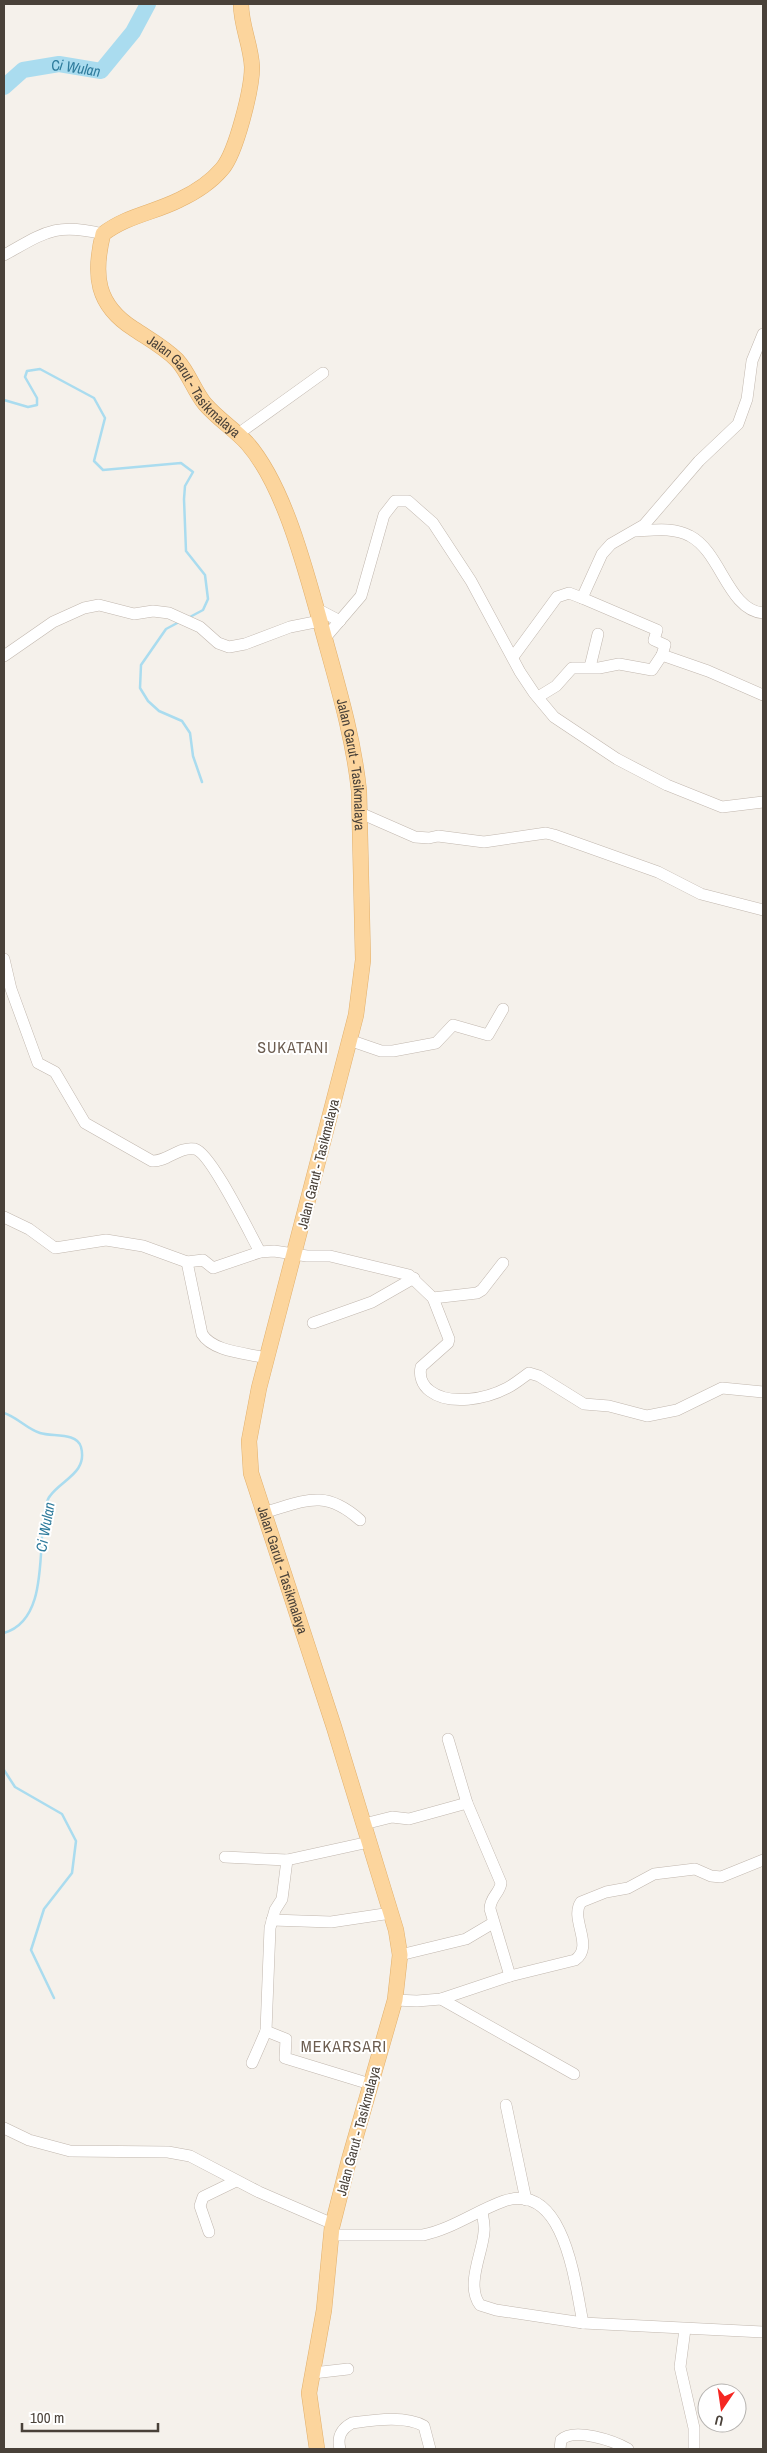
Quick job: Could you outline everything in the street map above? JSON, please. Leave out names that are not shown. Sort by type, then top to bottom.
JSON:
[{"type":"main road","points":[[103,234],[118,223],[166,206],[200,188],[222,169],[229,159],[248,95],[252,68],[241,16],[241,4]]},
{"type":"main road","name":"Jalan Garut - Tasikmalaya","points":[[103,234],[96,267],[100,288],[106,303],[123,322],[157,344],[177,361],[206,406],[238,434],[261,462],[278,495],[302,556],[325,638],[357,773],[363,960],[356,1015],[295,1254],[266,1358],[252,1417],[248,1453],[251,1473],[263,1513],[391,1913],[400,1955],[395,2000],[370,2084],[332,2229],[324,2310],[310,2402],[317,2449]]},
{"type":"street","points":[[4,255],[39,236],[62,228],[80,228],[103,234]]},
{"type":"street","points":[[582,598],[602,554],[611,544],[636,531],[699,461],[738,424],[747,399],[752,361],[763,334]]},
{"type":"street","points":[[238,434],[323,373]]},
{"type":"street","points":[[325,638],[361,596],[384,516],[395,501],[408,501],[433,523],[471,581],[513,657],[538,697],[554,716],[616,759],[667,785],[722,807],[763,802]]},
{"type":"street","points":[[636,531],[668,530],[691,536],[709,554],[742,604],[755,612],[763,613]]},
{"type":"street","points":[[513,657],[557,597],[569,593],[657,630],[654,640],[665,644],[662,655],[652,670],[618,664],[599,668],[572,668],[556,686],[538,697]]},
{"type":"street","points":[[4,656],[53,622],[90,606],[107,606],[134,614],[162,611],[191,622],[218,643],[229,647],[245,644],[318,615],[340,621]]},
{"type":"street","points":[[590,667],[598,634]]},
{"type":"street","points":[[662,655],[708,671],[763,695]]},
{"type":"street","points":[[358,812],[415,837],[429,838],[438,836],[484,842],[546,833],[658,872],[701,894],[763,910]]},
{"type":"street","points":[[4,959],[11,989],[38,1064],[55,1072],[85,1123],[152,1161],[188,1149],[200,1151],[207,1158],[223,1183],[260,1252]]},
{"type":"street","points":[[350,1040],[386,1052],[432,1045],[439,1041],[454,1026],[488,1035],[503,1009]]},
{"type":"street","points":[[4,1217],[29,1229],[52,1248],[106,1240],[143,1246],[187,1262],[203,1260],[210,1267],[216,1268],[260,1252],[295,1254],[337,1258],[414,1278],[433,1298],[449,1341],[421,1367],[421,1378],[427,1388],[450,1400],[459,1400],[501,1391],[529,1373],[539,1376],[584,1404],[609,1406],[647,1416],[677,1410],[722,1388],[763,1392]]},
{"type":"street","points":[[187,1262],[202,1334],[206,1341],[221,1347],[266,1358]]},
{"type":"street","points":[[433,1298],[476,1293],[482,1290],[503,1263]]},
{"type":"street","points":[[313,1324],[372,1302],[414,1278]]},
{"type":"street","points":[[263,1513],[320,1499],[342,1506],[360,1520]]},
{"type":"street","points":[[448,1739],[467,1803],[501,1882],[499,1890],[490,1903],[510,1976]]},
{"type":"street","points":[[364,1824],[392,1817],[408,1819],[467,1803]]},
{"type":"street","points":[[225,1857],[287,1860],[369,1842]]},
{"type":"street","points":[[252,2063],[266,2031],[269,1941],[275,1910],[282,1899],[287,1860]]},
{"type":"street","points":[[395,2000],[442,1999],[510,1976],[575,1960],[579,1957],[583,1947],[577,1911],[581,1902],[606,1892],[628,1888],[654,1874],[695,1870],[721,1878],[763,1860]]},
{"type":"street","points":[[272,1920],[331,1922],[391,1913]]},
{"type":"street","points":[[400,1955],[466,1939],[494,1923]]},
{"type":"street","points":[[442,1999],[574,2074]]},
{"type":"street","points":[[266,2031],[287,2041],[285,2058],[370,2084]]},
{"type":"street","points":[[506,2105],[526,2200]]},
{"type":"street","points":[[4,2128],[29,2140],[70,2151],[168,2152],[190,2156],[332,2229],[422,2236],[436,2232],[505,2201],[526,2200],[543,2206],[553,2217],[559,2228],[583,2323]]},
{"type":"street","points":[[209,2232],[200,2206],[203,2197],[236,2181]]},
{"type":"street","points":[[482,2212],[484,2230],[476,2273],[476,2296],[480,2305],[496,2310],[583,2323],[763,2332]]},
{"type":"street","points":[[685,2329],[680,2367],[694,2428],[694,2449]]},
{"type":"street","points":[[313,2373],[348,2369]]},
{"type":"street","points":[[340,2449],[339,2437],[345,2427],[352,2423],[405,2420],[415,2421],[424,2426],[430,2449]]},
{"type":"street","points":[[560,2449],[562,2438],[596,2436],[606,2438],[628,2449]]},
{"type":"waterway","name":"Ci Wulan","points":[[4,87],[23,70],[59,64],[101,71],[133,32],[148,4]]},
{"type":"waterway","points":[[4,400],[28,407],[37,405],[37,398],[25,377],[27,371],[40,369],[94,398],[105,418],[94,461],[103,470],[181,463],[193,472],[185,486],[186,551],[205,575],[208,599],[203,610],[188,618]]},
{"type":"waterway","points":[[181,621],[166,629],[141,665],[140,688],[148,701],[159,711],[182,721],[190,733],[193,756],[202,782]]},
{"type":"waterway","name":"Ci Wulan","points":[[4,1413],[40,1433],[75,1439],[79,1442],[82,1456],[77,1470],[55,1490],[47,1501],[43,1525],[39,1580],[29,1613],[19,1625],[4,1633]]},
{"type":"waterway","name":"Ci Wulan","points":[[4,1770],[15,1787],[62,1814],[76,1841],[72,1873],[44,1909],[31,1950],[54,1998]]},
{"type":"district","name":"SUKATANI","points":[[293,1047]]},
{"type":"district","name":"MEKARSARI","points":[[344,2046]]}]
